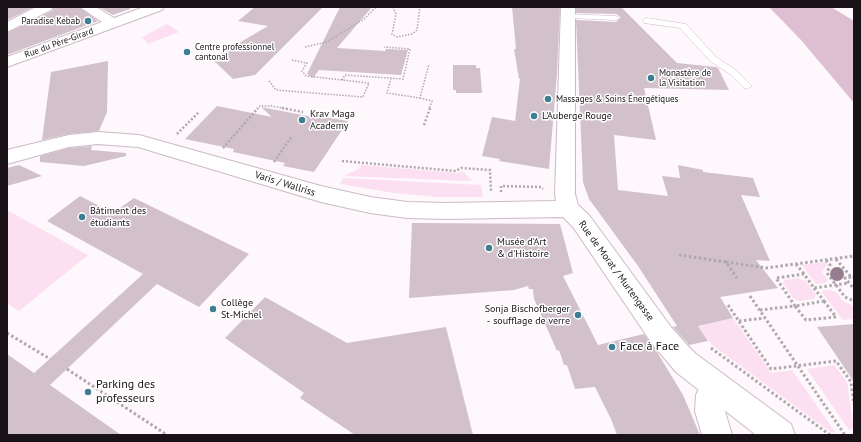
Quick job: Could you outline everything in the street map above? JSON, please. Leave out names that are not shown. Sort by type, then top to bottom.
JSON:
[{"type":"street","points":[[7,28],[46,7]]},
{"type":"street","points":[[87,7],[112,24]]},
{"type":"street","name":"Rue du Père-Girard","points":[[7,62],[157,7]]},
{"type":"street","points":[[568,11],[565,194],[568,209]]},
{"type":"street","name":"Varis / Wallriss","points":[[7,157],[29,150],[62,143],[98,138],[139,141],[321,194],[377,206],[407,210],[446,212],[568,209]]},
{"type":"street","name":"Rue de Morat / Murtengasse","points":[[568,209],[582,221],[662,336],[686,363],[780,435]]},
{"type":"street","points":[[715,386],[710,395],[710,411],[718,435]]},
{"type":"lane","points":[[568,11],[616,18]]},
{"type":"lane","points":[[647,22],[684,26],[713,59],[733,72],[747,86]]},
{"type":"path","points":[[305,47],[327,42],[364,19],[376,7]]},
{"type":"path","points":[[393,7],[396,14],[392,34],[397,37],[412,34],[417,30],[420,7]]},
{"type":"path","points":[[342,80],[345,75],[403,79],[410,49],[384,47]]},
{"type":"path","points":[[269,81],[276,90],[363,97],[369,83],[306,76],[302,71],[307,63],[291,60]]},
{"type":"path","points":[[420,98],[429,64]]},
{"type":"path","points":[[391,78],[387,93],[432,101],[424,125]]},
{"type":"path","points":[[211,162],[260,106],[271,106],[303,112]]},
{"type":"path","points":[[177,134],[199,112]]},
{"type":"path","points":[[273,162],[292,136]]},
{"type":"path","points":[[342,161],[456,171],[461,168],[490,170],[491,192]]},
{"type":"path","points":[[501,192],[500,186],[541,187],[547,191]]},
{"type":"path","points":[[679,255],[766,268],[854,256]]},
{"type":"path","points":[[836,258],[853,277]]},
{"type":"path","points":[[826,260],[830,265],[827,273],[845,297],[854,301]]},
{"type":"path","points":[[726,262],[737,278]]},
{"type":"path","points":[[796,264],[804,274],[836,317],[806,320],[776,278],[804,274]]},
{"type":"path","points":[[853,277],[845,278],[854,289]]},
{"type":"path","points":[[814,288],[849,283]]},
{"type":"path","points":[[750,296],[846,435]]},
{"type":"path","points":[[760,310],[824,301]]},
{"type":"path","points":[[728,305],[771,369],[836,361],[851,382],[854,404]]},
{"type":"path","points":[[739,321],[765,318]]},
{"type":"path","points":[[7,334],[50,360]]},
{"type":"path","points":[[711,348],[830,435]]},
{"type":"path","points":[[67,369],[166,435]]},
{"type":"shaded area","points":[[769,7],[831,7],[854,21],[854,103],[801,40]]},
{"type":"shaded area","points":[[167,24],[179,32],[148,44],[142,37]]},
{"type":"shaded area","points":[[361,165],[457,173],[463,171],[472,181],[344,176],[360,168]]},
{"type":"shaded area","points":[[343,178],[481,185],[483,197],[437,197],[394,193],[340,184]]},
{"type":"shaded area","points":[[7,210],[88,255],[19,311],[7,303]]},
{"type":"shaded area","points":[[826,262],[827,264],[822,272],[828,281],[825,283],[816,284],[802,265]]},
{"type":"shaded area","points":[[799,278],[803,281],[805,280],[816,295],[814,299],[799,301],[793,298],[783,283],[784,280]]},
{"type":"shaded area","points":[[830,290],[836,292],[843,301],[854,306],[854,319],[843,320],[821,291]]},
{"type":"shaded area","points":[[733,318],[771,373],[792,370],[835,432],[832,433],[712,345],[698,326]]},
{"type":"shaded area","points":[[834,365],[847,382],[854,429],[849,430],[807,369]]},
{"type":"building","points":[[7,7],[33,7],[7,20]]},
{"type":"building","points":[[54,7],[79,7],[98,21],[7,55],[7,33],[52,11]]},
{"type":"building","points":[[99,7],[130,7],[130,9],[113,15]]},
{"type":"building","points":[[255,7],[323,7],[255,75],[233,79],[212,59],[268,26],[238,21]]},
{"type":"building","points":[[340,7],[372,7],[337,48],[385,51],[386,49],[408,50],[401,75],[319,70],[313,78],[307,74]]},
{"type":"building","points":[[512,7],[560,7],[557,74],[549,169],[499,161],[500,159],[482,156],[492,117],[515,121],[520,79],[514,49],[516,49]]},
{"type":"building","points":[[576,7],[621,7],[677,63],[718,68],[729,90],[644,88],[656,140],[614,135],[618,190],[668,196],[662,176],[680,178],[678,165],[703,170],[703,172],[753,178],[760,197],[741,195],[770,261],[756,260],[778,288],[720,297],[733,318],[698,326],[708,341],[689,345],[673,327],[677,326],[638,266],[589,199],[583,182],[576,20],[616,22],[621,17],[616,14],[576,13]]},
{"type":"building","points":[[108,61],[107,112],[99,131],[69,134],[42,140],[51,72]]},
{"type":"building","points":[[453,65],[476,65],[476,68],[480,68],[482,93],[456,93],[456,90],[453,90]]},
{"type":"building","points":[[217,106],[272,117],[261,107],[318,118],[319,116],[348,121],[314,172],[283,166],[285,163],[233,152],[234,149],[185,139]]},
{"type":"building","points":[[92,146],[91,150],[126,153],[126,156],[84,166],[40,162],[40,156],[69,148]]},
{"type":"building","points":[[19,165],[42,176],[7,186],[7,168]]},
{"type":"building","points":[[80,196],[113,213],[134,198],[249,254],[199,307],[157,284],[50,385],[121,435],[7,435],[7,354],[34,373],[143,274],[47,221]]},
{"type":"building","points":[[412,223],[560,224],[573,273],[563,276],[598,345],[644,334],[657,352],[683,395],[700,435],[617,435],[611,419],[595,387],[575,389],[567,365],[564,365],[559,350],[557,351],[534,299],[533,289],[529,289],[528,286],[514,290],[409,298]]},
{"type":"building","points":[[265,297],[347,343],[446,327],[473,435],[355,435],[300,398],[304,393],[225,338]]},
{"type":"building","points":[[854,324],[854,382],[817,327]]},
{"type":"place","name":"Paradise Kebab","points":[[88,21]]},
{"type":"place","name":"Centre professionnel cantonal","points":[[187,52]]},
{"type":"place","name":"Monastère de la Visitation","points":[[651,78]]},
{"type":"place","name":"Massages & Soins Énergétiques","points":[[548,99]]},
{"type":"place","name":"L'Auberge Rouge","points":[[534,116]]},
{"type":"place","name":"Krav Maga Academy","points":[[302,120]]},
{"type":"place","name":"Bâtiment des étudiants","points":[[82,217]]},
{"type":"place","name":"Musée d'Art & d'Histoire","points":[[489,248]]},
{"type":"place","name":"Collège St-Michel","points":[[213,309]]},
{"type":"place","name":"Sonja Bischofberger - soufflage de verre","points":[[578,315]]},
{"type":"place","name":"Face à Face","points":[[612,347]]},
{"type":"place","name":"Parking des professeurs","points":[[88,392]]}]
